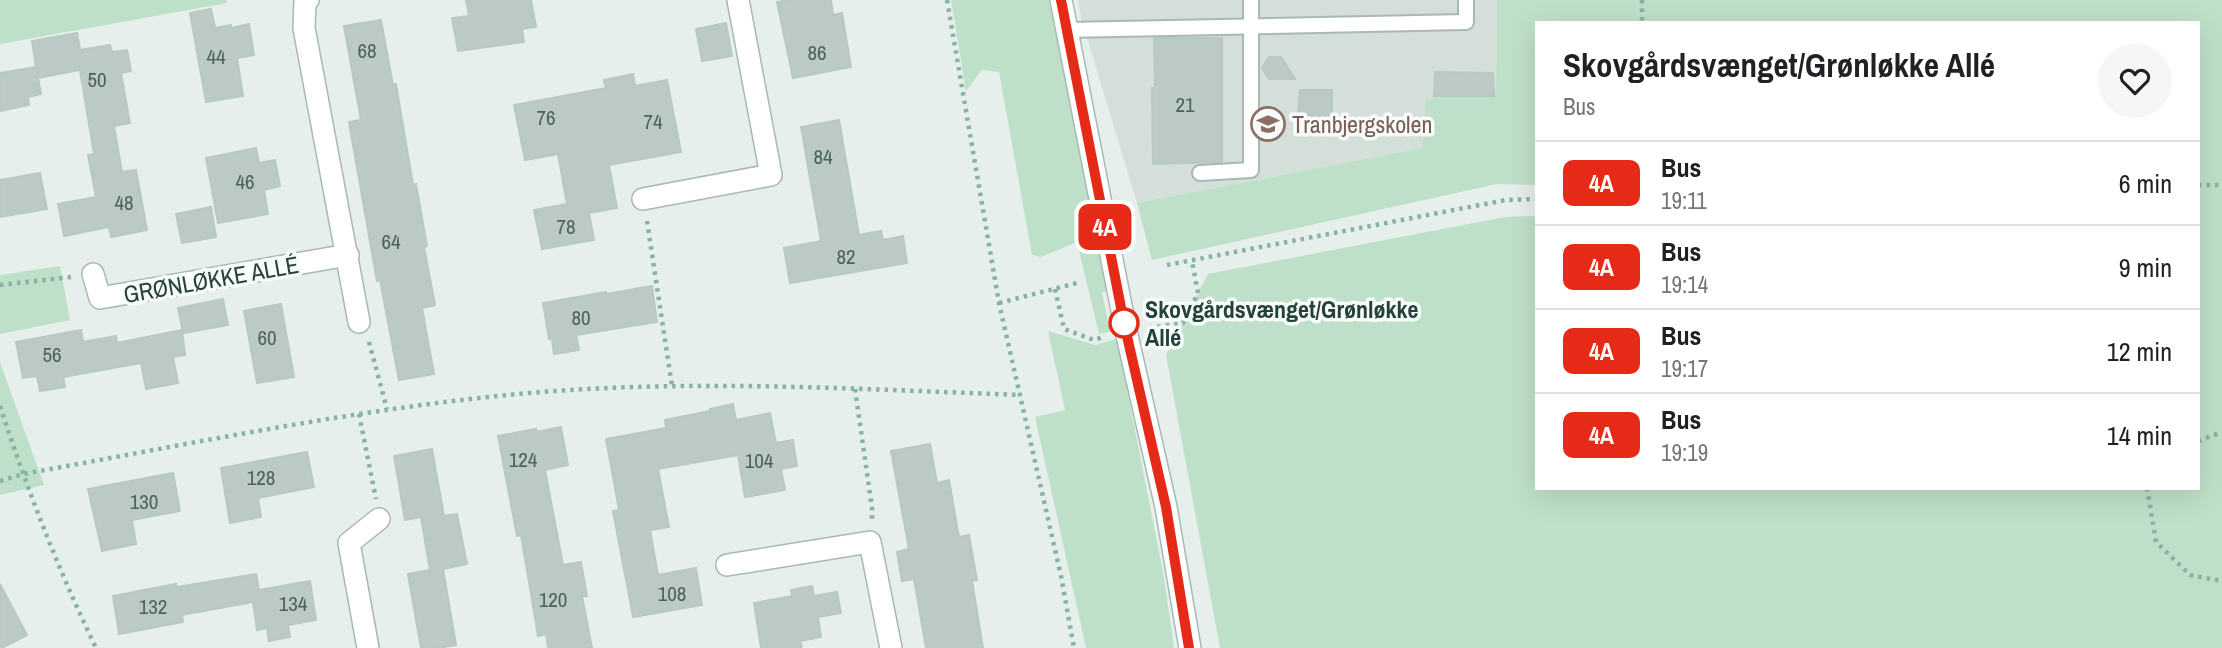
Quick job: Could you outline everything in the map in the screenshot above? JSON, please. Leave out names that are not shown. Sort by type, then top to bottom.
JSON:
[{"type":"street","points":[[308,0],[304,28],[359,322]]},
{"type":"street","points":[[643,199],[771,176],[738,0]]},
{"type":"street","points":[[1061,0],[1124,323],[1166,507],[1189,648]]},
{"type":"street","name":"GRØNLØKKE ALLÉ","points":[[93,274],[100,298],[348,255]]},
{"type":"street","points":[[368,648],[349,543],[380,519]]},
{"type":"street","points":[[727,565],[870,542],[891,648]]},
{"type":"lane","points":[[1200,173],[1251,170],[1251,0]]},
{"type":"lane","points":[[1066,30],[1466,22],[1466,0]]},
{"type":"path","points":[[947,0],[999,303],[1061,576],[1074,648]]},
{"type":"path","points":[[1642,0],[1642,21]]},
{"type":"path","points":[[2200,186],[2222,185]]},
{"type":"path","points":[[643,199],[672,386]]},
{"type":"path","points":[[1167,265],[1506,200],[1535,199]]},
{"type":"path","points":[[0,285],[93,274]]},
{"type":"path","points":[[999,303],[1077,284]]},
{"type":"path","points":[[359,322],[366,328],[387,409]]},
{"type":"path","points":[[0,481],[23,474],[387,409],[530,393],[672,386],[1021,395]]},
{"type":"path","points":[[855,389],[872,508],[870,542]]},
{"type":"path","points":[[0,406],[68,590],[96,648]]},
{"type":"path","points":[[359,414],[380,519]]},
{"type":"path","points":[[2200,440],[2222,432]]},
{"type":"path","points":[[2147,490],[2156,542],[2190,575],[2222,582]]},
{"type":"shaded area","name":"Tranbjergskolen","points":[[1078,0],[1497,0],[1496,91],[1427,99],[1422,148],[1137,203],[1081,18]]},
{"type":"green space","points":[[0,0],[227,0],[227,3],[0,44]]},
{"type":"green space","points":[[951,0],[1049,0],[1108,291],[1102,292],[1110,332],[1099,334],[1077,242],[1041,257],[1032,255],[999,72],[982,70],[966,91]]},
{"type":"green space","points":[[1497,0],[2222,0],[2222,648],[1220,648],[1166,355],[1208,274],[1505,217],[1535,216],[1535,490],[2200,490],[2200,21],[1535,21],[1535,185],[1497,184],[1152,260],[1137,203],[1422,148],[1426,99],[1496,90]]},
{"type":"green space","points":[[60,266],[70,320],[0,334],[0,275]]},
{"type":"green space","points":[[1048,331],[1095,345],[1117,339],[1164,577],[1174,648],[1086,648],[1035,417],[1065,410]]},
{"type":"green space","points":[[0,362],[44,485],[0,495]]},
{"type":"building","points":[[466,0],[531,0],[536,27],[522,29],[524,42],[458,51],[452,18],[469,16]]},
{"type":"building","points":[[831,0],[833,15],[842,13],[851,67],[793,78],[777,2]]},
{"type":"building","points":[[211,9],[215,28],[249,24],[254,55],[237,58],[243,96],[206,102],[190,13]]},
{"type":"building","points":[[381,20],[393,85],[396,84],[413,185],[416,184],[435,305],[422,308],[434,374],[399,380],[380,280],[377,281],[349,122],[361,120],[344,26]]},
{"type":"building","points":[[726,23],[732,56],[702,61],[696,29]]},
{"type":"building","points":[[77,33],[80,50],[110,45],[112,52],[127,50],[131,71],[121,73],[130,123],[114,126],[122,172],[136,170],[147,230],[111,237],[109,227],[64,236],[58,204],[96,197],[88,155],[94,154],[80,70],[38,78],[41,94],[28,97],[29,105],[0,111],[0,73],[36,67],[32,41]]},
{"type":"building","points":[[1154,38],[1222,38],[1222,162],[1153,164]]},
{"type":"building","points":[[1269,57],[1281,57],[1295,79],[1269,79],[1262,68]]},
{"type":"building","points":[[1435,72],[1493,73],[1494,96],[1434,96]]},
{"type":"building","points":[[633,74],[635,86],[667,80],[681,152],[609,165],[617,208],[589,213],[594,240],[542,249],[534,210],[567,204],[558,154],[525,160],[514,105],[606,88],[604,80]]},
{"type":"building","points":[[1300,90],[1332,90],[1332,119],[1298,119]]},
{"type":"building","points":[[839,120],[859,235],[881,231],[883,240],[903,236],[907,263],[790,283],[784,248],[821,241],[801,127]]},
{"type":"building","points":[[256,148],[259,163],[275,160],[280,186],[264,190],[268,214],[218,223],[206,158]]},
{"type":"building","points":[[40,173],[47,209],[0,217],[0,180]]},
{"type":"building","points":[[211,207],[216,237],[182,243],[176,214]]},
{"type":"building","points":[[652,286],[657,322],[576,335],[579,350],[554,354],[543,303]]},
{"type":"building","points":[[223,299],[228,325],[183,333],[178,308]]},
{"type":"building","points":[[281,304],[294,377],[257,383],[244,311]]},
{"type":"building","points":[[81,330],[83,342],[116,336],[117,343],[182,330],[185,355],[173,357],[178,383],[146,389],[141,363],[63,377],[65,387],[40,391],[37,376],[23,378],[16,342]]},
{"type":"building","points":[[733,404],[736,420],[770,413],[776,443],[793,440],[797,466],[781,469],[785,490],[745,497],[738,455],[658,469],[669,527],[650,530],[658,575],[696,568],[702,605],[633,617],[613,511],[619,510],[606,439],[666,428],[665,420]]},
{"type":"building","points":[[561,427],[568,465],[545,470],[563,565],[581,562],[587,596],[582,596],[592,648],[548,648],[546,634],[538,636],[521,535],[517,536],[498,436]]},
{"type":"building","points":[[930,444],[937,483],[949,480],[959,537],[969,535],[977,580],[972,581],[983,648],[926,648],[914,579],[902,581],[897,552],[909,549],[891,451]]},
{"type":"building","points":[[432,449],[444,516],[457,514],[467,564],[443,569],[456,645],[421,648],[408,574],[430,570],[421,517],[405,520],[394,456]]},
{"type":"building","points":[[307,452],[314,487],[258,498],[261,517],[230,523],[221,468]]},
{"type":"building","points":[[173,473],[180,511],[132,520],[136,544],[102,551],[88,489]]},
{"type":"building","points":[[256,574],[259,590],[310,581],[316,620],[288,625],[290,637],[269,641],[267,628],[257,630],[253,602],[182,615],[183,622],[119,634],[113,596],[176,584],[177,587]]},
{"type":"building","points":[[0,584],[27,635],[2,648],[0,648]]},
{"type":"building","points":[[812,586],[814,596],[837,592],[841,613],[818,617],[821,637],[800,641],[802,648],[761,648],[754,603],[792,596],[791,590]]},
{"type":"bus line","name":"4A","points":[[1061,0],[1124,323],[1166,507],[1189,648]]},
{"type":"place","name":"Tranbjergskolen","points":[[1268,124]]},
{"type":"place","name":"Skovgårdsvænget/Grønløkke Allé","points":[[1124,323]]}]
